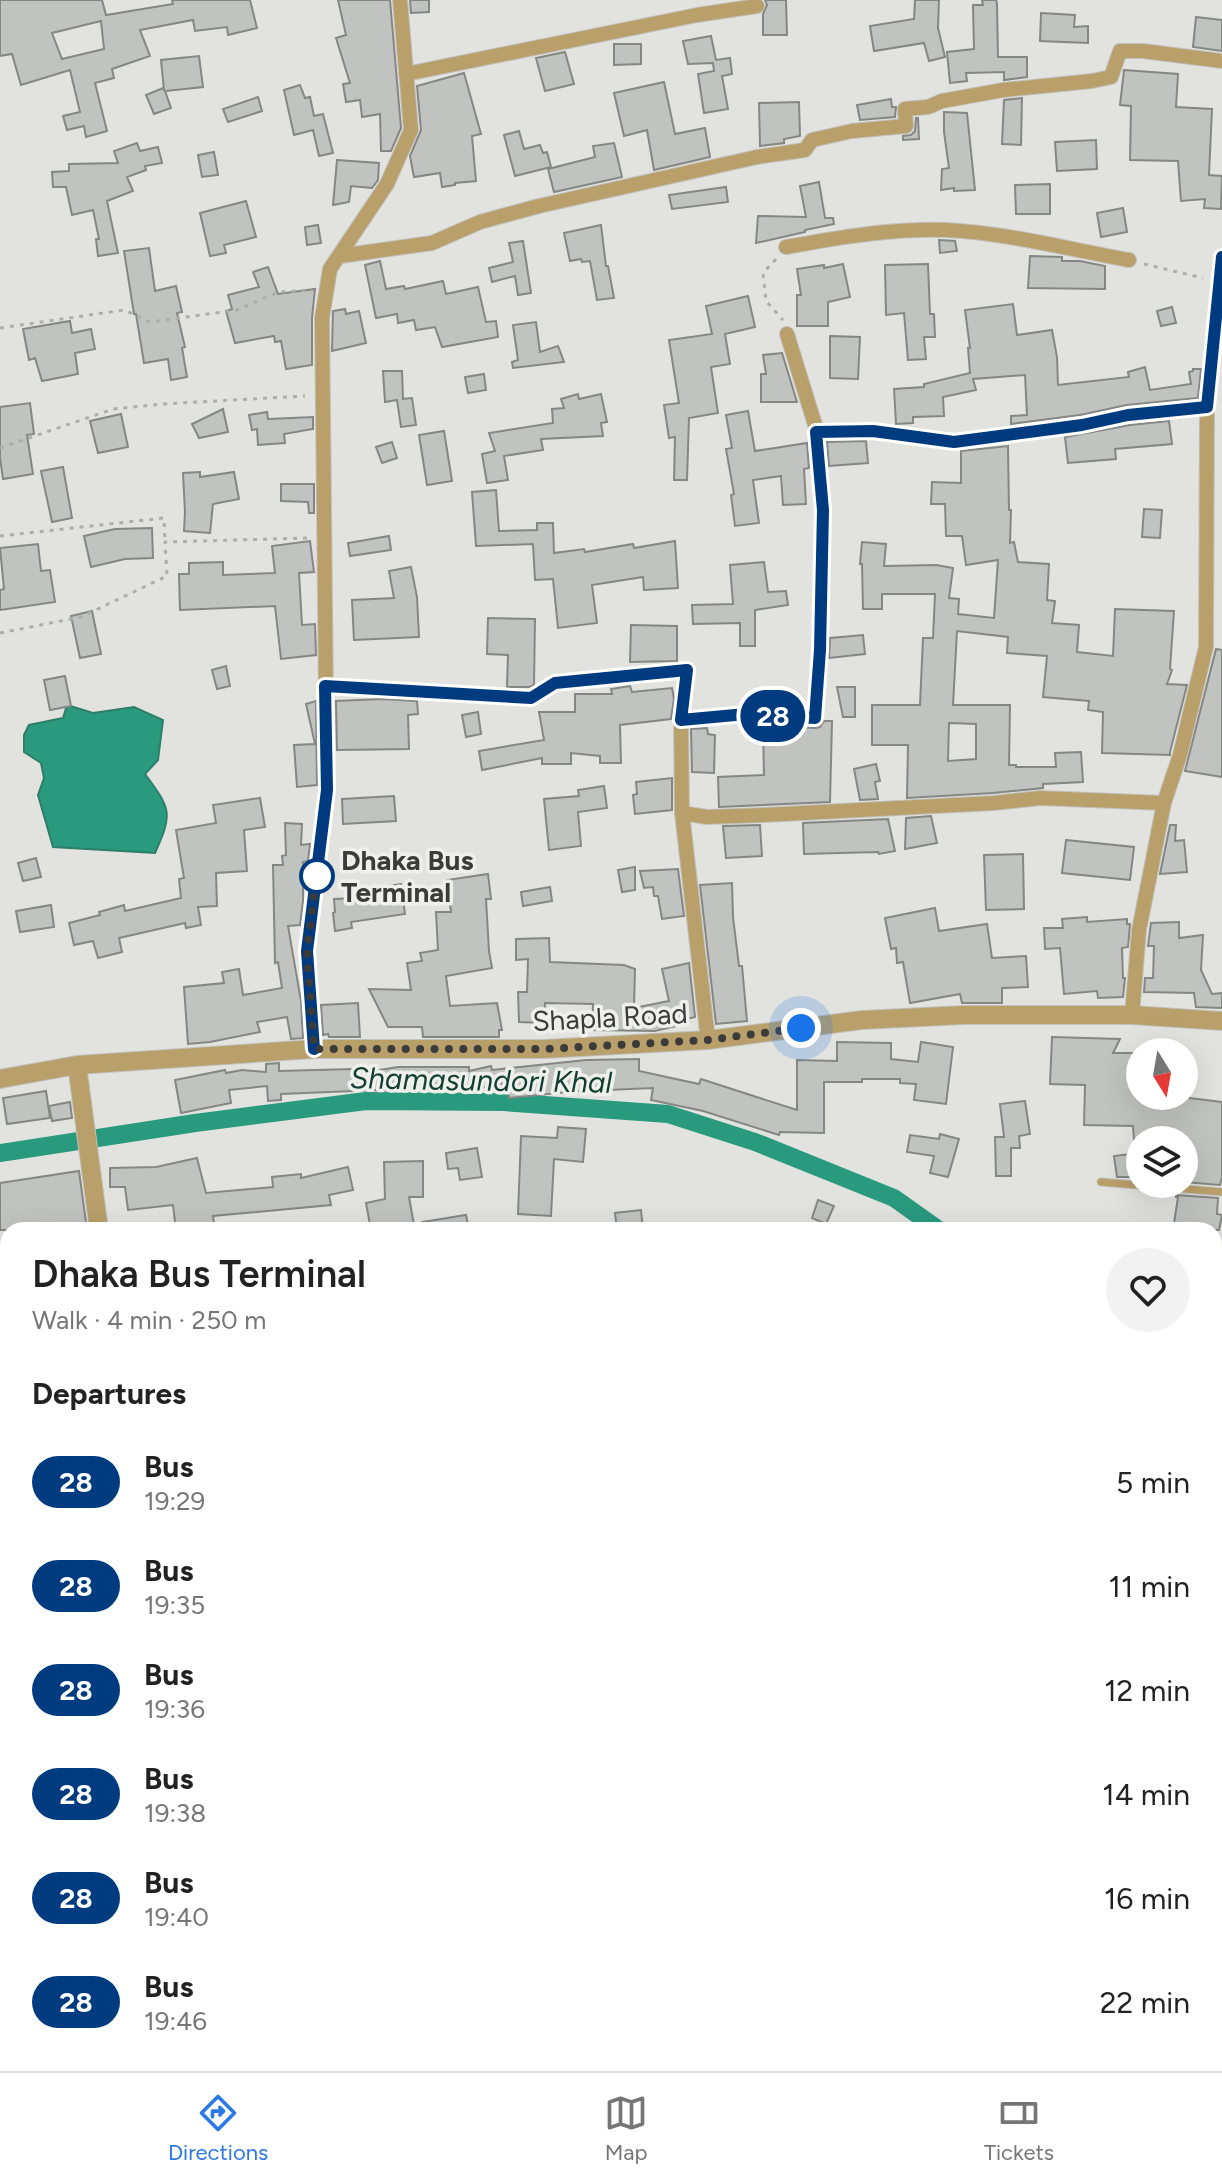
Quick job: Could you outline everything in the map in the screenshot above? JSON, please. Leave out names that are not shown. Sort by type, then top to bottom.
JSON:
[{"type":"street","points":[[314,1049],[307,951],[327,790],[322,318],[330,269],[387,184],[411,130],[400,0]]},
{"type":"street","points":[[406,74],[667,20],[757,6]]},
{"type":"street","points":[[340,256],[432,243],[480,222],[539,206],[757,157],[805,150],[812,140],[852,131],[906,126],[905,109],[928,107],[942,101],[1003,90],[1111,77],[1120,51],[1222,61]]},
{"type":"street","points":[[786,247],[855,235],[922,230],[981,233],[1129,260]]},
{"type":"street","points":[[1132,1015],[1139,930],[1164,803],[1180,755],[1206,647],[1215,533],[1207,407],[1222,257]]},
{"type":"street","points":[[681,720],[746,714],[815,718],[823,510],[816,432],[787,334]]},
{"type":"street","points":[[816,432],[873,431],[954,442],[1082,425],[1128,415],[1207,407]]},
{"type":"street","points":[[325,686],[531,698],[555,683],[687,670],[681,720],[682,813],[708,1040]]},
{"type":"street","points":[[682,813],[707,817],[764,815],[1040,798],[1164,803]]},
{"type":"street","name":"Shapla Road","points":[[0,1079],[77,1065],[314,1049],[544,1049],[708,1040],[862,1020],[964,1015],[1132,1015],[1222,1021]]},
{"type":"street","points":[[77,1065],[98,1222]]},
{"type":"lane","points":[[1101,1182],[1222,1192]]},
{"type":"path","points":[[786,247],[763,273],[766,301],[782,319],[787,334]]},
{"type":"path","points":[[1129,260],[1220,282]]},
{"type":"path","points":[[0,328],[124,310],[150,322],[237,310],[278,292],[327,289]]},
{"type":"path","points":[[0,448],[113,409],[322,395]]},
{"type":"path","points":[[0,536],[164,518],[167,576],[81,617],[0,633]]},
{"type":"path","points":[[165,542],[324,537]]},
{"type":"shaded area","points":[[67,705],[93,713],[134,707],[163,720],[158,760],[145,774],[160,795],[166,812],[165,829],[155,853],[53,847],[38,795],[44,778],[41,763],[24,752],[24,735],[29,725],[63,718]]},
{"type":"building","points":[[0,0],[102,0],[106,15],[173,4],[172,0],[250,0],[257,28],[228,35],[227,27],[195,31],[193,20],[140,30],[150,56],[112,69],[114,78],[95,83],[107,131],[86,137],[84,126],[67,130],[63,116],[80,112],[70,70],[21,85],[12,54],[0,56]],"holes":[[[101,21],[104,49],[62,59],[52,33]]]},
{"type":"building","points":[[338,0],[390,0],[401,128],[391,151],[381,151],[380,114],[362,117],[360,100],[346,102],[343,84],[350,83],[336,38],[346,35]]},
{"type":"building","points":[[410,0],[429,0],[429,12],[411,13]]},
{"type":"building","points":[[765,0],[786,0],[787,35],[763,35]]},
{"type":"building","points":[[915,0],[939,0],[938,28],[945,57],[929,61],[924,43],[874,51],[870,26],[914,19]]},
{"type":"building","points":[[982,0],[996,0],[998,57],[1027,57],[1027,77],[1004,80],[1004,72],[966,73],[967,81],[950,83],[947,52],[974,49],[973,5],[983,5]]},
{"type":"building","points":[[1041,13],[1075,15],[1074,27],[1088,26],[1088,43],[1040,41]]},
{"type":"building","points":[[1196,17],[1222,20],[1222,51],[1193,47]]},
{"type":"building","points":[[711,36],[716,60],[730,58],[732,74],[722,76],[728,109],[704,113],[698,74],[714,71],[713,63],[688,64],[683,41]]},
{"type":"building","points":[[614,44],[641,44],[641,64],[614,65]]},
{"type":"building","points":[[565,52],[574,84],[545,91],[536,58]]},
{"type":"building","points":[[199,56],[203,87],[165,91],[171,108],[154,114],[146,95],[164,90],[161,60]]},
{"type":"building","points":[[1124,70],[1178,74],[1176,107],[1212,109],[1209,175],[1222,176],[1221,209],[1204,208],[1205,199],[1181,201],[1178,161],[1130,160],[1131,106],[1120,105]]},
{"type":"building","points":[[464,73],[481,134],[472,136],[476,181],[442,187],[440,173],[414,177],[410,156],[421,130],[417,86]]},
{"type":"building","points":[[664,82],[675,134],[705,128],[710,157],[654,170],[647,130],[624,136],[614,93]]},
{"type":"building","points":[[300,85],[305,98],[310,97],[314,116],[323,114],[333,153],[319,156],[313,130],[294,135],[284,90]]},
{"type":"building","points":[[258,97],[262,111],[228,122],[223,109]]},
{"type":"building","points":[[1022,98],[1021,145],[1002,144],[1004,100]]},
{"type":"building","points":[[891,99],[892,107],[896,107],[895,117],[860,120],[857,105]]},
{"type":"building","points":[[799,102],[800,136],[784,139],[784,143],[760,146],[759,103]]},
{"type":"building","points":[[944,112],[967,113],[975,190],[941,190],[942,169],[949,168]]},
{"type":"building","points":[[916,118],[919,139],[903,140],[903,136],[915,131]]},
{"type":"building","points":[[519,131],[524,149],[540,145],[543,153],[547,152],[551,167],[515,176],[504,135]]},
{"type":"building","points":[[1096,140],[1097,169],[1057,171],[1055,142]]},
{"type":"building","points":[[137,143],[140,151],[158,147],[162,163],[145,166],[146,170],[127,177],[133,191],[107,201],[118,253],[98,256],[96,239],[99,239],[93,210],[72,215],[66,187],[53,187],[52,172],[69,171],[69,164],[118,163],[114,151]]},
{"type":"building","points":[[614,143],[622,177],[554,192],[548,169],[595,157],[593,146]]},
{"type":"building","points":[[214,152],[218,175],[202,177],[198,155]]},
{"type":"building","points":[[337,160],[379,163],[378,180],[372,188],[351,186],[349,202],[333,205]]},
{"type":"building","points":[[819,182],[825,218],[833,218],[834,224],[756,243],[758,216],[806,217],[800,186]]},
{"type":"building","points":[[1050,184],[1050,214],[1016,214],[1015,185]]},
{"type":"building","points":[[726,187],[728,202],[672,209],[669,195]]},
{"type":"building","points":[[246,201],[256,237],[224,245],[226,253],[210,256],[200,213]]},
{"type":"building","points":[[1123,208],[1127,232],[1101,237],[1097,213]]},
{"type":"building","points":[[318,225],[321,243],[307,245],[305,227]]},
{"type":"building","points":[[601,225],[614,298],[597,300],[590,261],[570,261],[564,233]]},
{"type":"building","points":[[939,240],[955,241],[957,251],[940,253]]},
{"type":"building","points":[[523,241],[531,293],[518,295],[515,276],[492,282],[489,268],[513,262],[509,243]]},
{"type":"building","points":[[149,248],[155,291],[176,286],[182,312],[177,313],[185,347],[182,348],[187,377],[171,380],[168,359],[144,363],[124,251]]},
{"type":"building","points":[[1030,256],[1062,257],[1062,261],[1105,266],[1105,289],[1028,288]]},
{"type":"building","points":[[380,261],[386,289],[404,286],[405,289],[443,281],[446,294],[478,287],[486,322],[496,321],[498,337],[442,347],[435,327],[416,330],[414,320],[398,323],[397,314],[376,318],[365,265]]},
{"type":"building","points":[[843,264],[850,297],[828,302],[828,326],[797,326],[797,295],[801,295],[797,269]]},
{"type":"building","points":[[928,264],[930,314],[934,314],[935,337],[924,337],[926,359],[908,360],[904,313],[886,315],[885,265]]},
{"type":"building","points":[[268,267],[278,294],[315,289],[312,365],[286,369],[281,341],[275,342],[274,336],[235,343],[226,311],[232,309],[228,295],[259,287],[253,272]]},
{"type":"building","points":[[748,296],[755,327],[725,334],[730,364],[711,367],[718,413],[689,418],[687,480],[674,480],[675,437],[669,438],[664,405],[679,403],[669,340],[712,334],[706,306]]},
{"type":"building","points":[[1013,304],[1017,335],[1052,330],[1058,385],[1129,377],[1128,372],[1145,367],[1150,390],[1191,384],[1189,372],[1201,369],[1198,398],[1127,405],[1011,424],[1011,416],[1027,415],[1025,375],[973,379],[976,390],[943,397],[944,416],[913,417],[913,423],[896,424],[894,389],[924,387],[924,384],[970,373],[965,310]]},
{"type":"building","points":[[1172,307],[1176,323],[1161,326],[1157,311]]},
{"type":"building","points":[[345,309],[346,314],[359,311],[366,343],[332,351],[333,311]]},
{"type":"building","points":[[70,321],[72,333],[91,329],[95,349],[75,353],[78,374],[42,381],[35,358],[29,360],[23,329]]},
{"type":"building","points":[[536,322],[540,352],[558,346],[564,362],[513,368],[512,362],[518,360],[513,325]]},
{"type":"building","points":[[830,336],[860,337],[858,379],[830,378]]},
{"type":"building","points":[[782,353],[797,402],[761,402],[761,374],[766,374],[763,355]]},
{"type":"building","points":[[383,371],[402,371],[403,399],[412,398],[416,425],[401,427],[397,400],[385,402]]},
{"type":"building","points":[[484,374],[486,390],[468,393],[465,377]]},
{"type":"building","points":[[578,394],[579,399],[601,394],[607,422],[601,423],[603,436],[541,439],[543,450],[504,456],[508,480],[487,483],[482,454],[495,451],[489,433],[553,423],[552,409],[564,408],[561,399]]},
{"type":"building","points":[[30,403],[34,434],[27,435],[33,474],[3,479],[0,407]]},
{"type":"building","points":[[223,409],[228,432],[199,438],[192,424]]},
{"type":"building","points":[[748,411],[755,451],[807,443],[809,468],[804,469],[806,504],[783,505],[781,476],[753,480],[759,523],[735,526],[731,495],[734,494],[726,449],[732,448],[726,415]]},
{"type":"building","points":[[267,412],[268,419],[313,417],[313,429],[284,434],[285,443],[258,445],[257,429],[252,430],[249,415]]},
{"type":"building","points":[[121,414],[128,447],[98,453],[90,421]]},
{"type":"building","points":[[1169,421],[1172,444],[1115,449],[1116,459],[1068,463],[1065,437]]},
{"type":"building","points":[[444,431],[452,481],[427,485],[419,435]]},
{"type":"building","points":[[866,441],[868,463],[829,466],[827,442]]},
{"type":"building","points":[[392,442],[397,458],[382,463],[376,447]]},
{"type":"building","points":[[1008,446],[1010,543],[1014,542],[1018,562],[1049,564],[1047,600],[1055,601],[1052,623],[1079,625],[1077,652],[1113,656],[1115,609],[1174,611],[1172,670],[1167,684],[1187,685],[1170,755],[1102,753],[1103,712],[1088,710],[1089,701],[1043,697],[1047,656],[1007,653],[1008,637],[957,631],[953,705],[1010,705],[1009,765],[1056,767],[1055,753],[1081,752],[1083,782],[1043,784],[1043,788],[993,793],[907,798],[908,745],[872,745],[872,705],[920,705],[923,638],[933,638],[935,594],[882,594],[882,609],[863,609],[862,542],[886,544],[884,566],[936,565],[953,568],[949,598],[959,599],[958,614],[994,618],[998,560],[966,565],[962,536],[946,536],[945,504],[931,504],[932,482],[961,483],[961,451]],"holes":[[[949,723],[976,724],[976,759],[948,761]]]},
{"type":"building","points":[[63,467],[72,518],[52,522],[41,471]]},
{"type":"building","points":[[200,472],[200,477],[234,472],[239,499],[213,504],[210,533],[184,531],[183,473]]},
{"type":"building","points":[[281,484],[314,484],[314,513],[309,513],[308,502],[281,501]]},
{"type":"building","points":[[496,490],[499,531],[537,530],[537,523],[553,523],[554,553],[584,549],[585,552],[633,544],[634,548],[675,541],[678,588],[644,590],[643,577],[592,585],[597,623],[558,628],[553,579],[535,580],[533,544],[476,546],[472,492]]},
{"type":"building","points":[[1144,509],[1162,510],[1160,538],[1142,537]]},
{"type":"building","points":[[152,528],[153,558],[125,559],[91,567],[84,536],[115,529]]},
{"type":"building","points":[[389,536],[391,550],[350,556],[348,543]]},
{"type":"building","points":[[310,541],[314,572],[299,573],[302,625],[315,624],[316,655],[281,659],[275,606],[180,610],[179,574],[189,574],[189,563],[223,562],[223,575],[275,573],[272,546]]},
{"type":"building","points":[[38,544],[41,571],[50,570],[55,602],[0,610],[0,590],[4,589],[0,548]]},
{"type":"building","points":[[764,562],[768,592],[786,591],[788,605],[755,610],[755,646],[740,646],[740,623],[693,624],[692,605],[733,604],[730,565]]},
{"type":"building","points":[[411,567],[417,597],[419,637],[354,640],[352,600],[394,598],[389,571]]},
{"type":"building","points":[[92,611],[101,654],[80,658],[71,616]]},
{"type":"building","points":[[488,618],[535,619],[534,685],[507,687],[508,655],[487,654]]},
{"type":"building","points":[[631,625],[677,626],[677,661],[630,662]]},
{"type":"building","points":[[863,635],[865,654],[829,658],[830,638]]},
{"type":"building","points":[[1216,649],[1222,650],[1222,777],[1185,771]]},
{"type":"building","points":[[226,666],[230,686],[217,689],[212,670]]},
{"type":"building","points":[[65,676],[71,706],[50,710],[44,680]]},
{"type":"building","points":[[630,686],[632,692],[672,688],[674,699],[671,719],[620,725],[621,763],[600,763],[600,756],[571,753],[571,764],[542,764],[542,758],[482,770],[479,751],[544,740],[539,712],[575,712],[575,694],[612,694],[611,689]]},
{"type":"building","points":[[837,687],[855,687],[855,717],[843,717]]},
{"type":"building","points":[[316,701],[317,785],[297,787],[294,745],[315,744],[306,704]]},
{"type":"building","points":[[336,701],[417,701],[418,714],[408,715],[409,749],[337,750]]},
{"type":"building","points":[[478,712],[481,734],[466,737],[462,715]]},
{"type":"building","points":[[824,721],[832,721],[830,802],[719,807],[718,777],[764,775],[763,727],[815,728]]},
{"type":"building","points":[[707,728],[708,734],[715,735],[714,773],[692,772],[691,729]]},
{"type":"building","points":[[876,764],[880,781],[875,782],[878,799],[860,800],[854,769]]},
{"type":"building","points":[[672,778],[672,810],[635,814],[633,795],[637,794],[636,782]]},
{"type":"building","points":[[604,786],[607,808],[578,812],[581,846],[549,850],[544,799],[579,796],[578,790]]},
{"type":"building","points":[[394,796],[396,821],[343,824],[342,799]]},
{"type":"building","points":[[260,798],[265,827],[244,830],[247,871],[216,873],[217,906],[198,907],[201,925],[186,928],[185,923],[119,938],[122,952],[98,958],[93,941],[74,945],[69,923],[124,905],[125,911],[181,898],[179,879],[184,878],[176,830],[216,823],[213,805]]},
{"type":"building","points":[[931,816],[937,843],[905,849],[906,818]]},
{"type":"building","points":[[888,819],[895,851],[879,854],[804,854],[803,823]]},
{"type":"building","points":[[285,823],[302,824],[301,845],[310,844],[308,861],[303,862],[300,925],[288,926],[301,1001],[303,1038],[291,1039],[287,1017],[257,1022],[260,1032],[188,1044],[184,987],[224,983],[222,972],[239,969],[243,995],[282,988],[278,962],[275,963],[273,865],[283,865],[282,856],[286,855]]},
{"type":"building","points":[[760,825],[762,856],[726,858],[723,826]]},
{"type":"building","points":[[1170,825],[1176,825],[1175,841],[1184,840],[1187,872],[1160,874]]},
{"type":"building","points":[[1066,840],[1134,847],[1130,880],[1062,873]]},
{"type":"building","points":[[1023,854],[1024,909],[986,910],[984,855]]},
{"type":"building","points":[[36,858],[41,877],[23,881],[18,863]]},
{"type":"building","points":[[635,867],[635,890],[622,892],[618,870]]},
{"type":"building","points":[[678,869],[684,916],[662,919],[658,896],[654,896],[653,887],[644,888],[640,871]]},
{"type":"building","points":[[488,874],[491,899],[486,899],[492,968],[446,976],[450,1006],[497,1003],[502,1030],[499,1030],[499,1037],[423,1037],[422,1027],[388,1027],[369,989],[411,990],[407,963],[422,961],[420,953],[438,950],[436,912],[451,912],[447,880]]},
{"type":"building","points":[[732,883],[733,917],[747,1021],[716,1024],[700,885]]},
{"type":"building","points":[[401,884],[405,914],[351,922],[352,928],[335,931],[334,899],[354,898],[353,892]]},
{"type":"building","points":[[550,887],[552,901],[523,906],[521,892]]},
{"type":"building","points":[[51,905],[54,927],[20,932],[16,911]]},
{"type":"building","points":[[935,908],[939,931],[987,924],[992,958],[1026,956],[1028,987],[1002,988],[1002,1003],[962,1003],[960,994],[910,1003],[903,962],[897,963],[896,948],[891,949],[885,918]]},
{"type":"building","points":[[1087,917],[1087,922],[1127,919],[1127,924],[1130,924],[1128,947],[1122,948],[1123,997],[1098,998],[1097,991],[1064,994],[1060,948],[1045,949],[1044,928],[1063,928],[1062,919]]},
{"type":"building","points":[[1179,922],[1179,938],[1203,935],[1201,970],[1212,994],[1222,993],[1222,1008],[1196,1007],[1194,993],[1144,992],[1145,978],[1153,978],[1154,946],[1148,946],[1151,923]]},
{"type":"building","points":[[549,938],[550,962],[624,965],[635,969],[634,1008],[669,1001],[662,969],[689,963],[695,1017],[655,1031],[592,1030],[593,1004],[545,1003],[544,1023],[519,1022],[518,992],[527,992],[528,959],[516,960],[516,939]]},
{"type":"building","points":[[358,1003],[360,1037],[323,1035],[321,1005]]},
{"type":"building","points":[[1052,1037],[1120,1039],[1113,1053],[1126,1053],[1126,1110],[1198,1110],[1198,1099],[1222,1102],[1220,1185],[1198,1183],[1198,1126],[1084,1125],[1085,1085],[1050,1084]]},
{"type":"building","points":[[837,1042],[891,1043],[891,1059],[918,1062],[921,1042],[953,1047],[946,1104],[914,1100],[916,1084],[900,1083],[900,1079],[824,1082],[824,1133],[780,1132],[779,1135],[703,1111],[651,1100],[653,1088],[608,1088],[509,1098],[508,1083],[481,1088],[435,1087],[435,1083],[377,1092],[281,1094],[281,1100],[268,1101],[267,1086],[229,1090],[231,1103],[181,1113],[175,1080],[225,1070],[226,1073],[242,1070],[266,1072],[266,1064],[279,1063],[279,1071],[353,1069],[353,1072],[398,1067],[469,1067],[469,1071],[491,1066],[492,1070],[586,1060],[639,1059],[639,1071],[699,1084],[701,1079],[797,1110],[797,1060],[837,1061]]},
{"type":"building","points":[[46,1091],[50,1118],[7,1124],[3,1098]]},
{"type":"building","points":[[1025,1101],[1030,1134],[1019,1136],[1020,1148],[1011,1148],[1011,1176],[996,1176],[995,1137],[1004,1137],[1000,1104]]},
{"type":"building","points":[[70,1102],[72,1118],[52,1121],[49,1106]]},
{"type":"building","points":[[558,1127],[586,1129],[583,1162],[554,1159],[551,1216],[518,1214],[521,1136],[557,1138]]},
{"type":"building","points":[[940,1134],[959,1139],[948,1177],[930,1173],[934,1156],[907,1152],[910,1135],[939,1139]]},
{"type":"building","points":[[477,1148],[482,1177],[460,1180],[458,1168],[448,1169],[446,1153]]},
{"type":"building","points":[[1126,1154],[1126,1177],[1117,1177],[1114,1156]]},
{"type":"building","points":[[197,1158],[206,1193],[273,1187],[272,1177],[301,1174],[301,1178],[348,1167],[353,1190],[329,1195],[331,1205],[213,1216],[214,1222],[175,1222],[173,1205],[128,1210],[125,1187],[110,1187],[110,1168],[156,1167]]},
{"type":"building","points":[[423,1161],[423,1197],[409,1197],[413,1222],[370,1222],[366,1203],[385,1199],[384,1162]]},
{"type":"building","points":[[79,1171],[86,1222],[0,1222],[0,1183]]},
{"type":"building","points":[[1178,1198],[1218,1198],[1217,1214],[1222,1215],[1221,1222],[1174,1222]]},
{"type":"building","points":[[818,1200],[834,1206],[827,1222],[812,1218]]},
{"type":"building","points":[[641,1210],[642,1222],[616,1222],[615,1213]]},
{"type":"building","points":[[466,1215],[467,1222],[422,1222]]},
{"type":"waterway","name":"Shamasundori Khal","points":[[0,1153],[366,1101],[503,1102],[668,1114],[755,1142],[894,1198],[928,1222]]},
{"type":"bus line","name":"28","points":[[314,1049],[307,951],[327,790],[325,686],[531,698],[555,683],[687,670],[681,720],[746,714],[815,718],[823,510],[816,432],[873,431],[954,442],[1082,425],[1128,415],[1207,407],[1222,257]]},
{"type":"place","name":"Dhaka Bus Terminal","points":[[317,876]]},
{"type":"route","points":[[317,876],[317,872],[307,951],[314,1049],[544,1049],[708,1040],[801,1028]]}]
